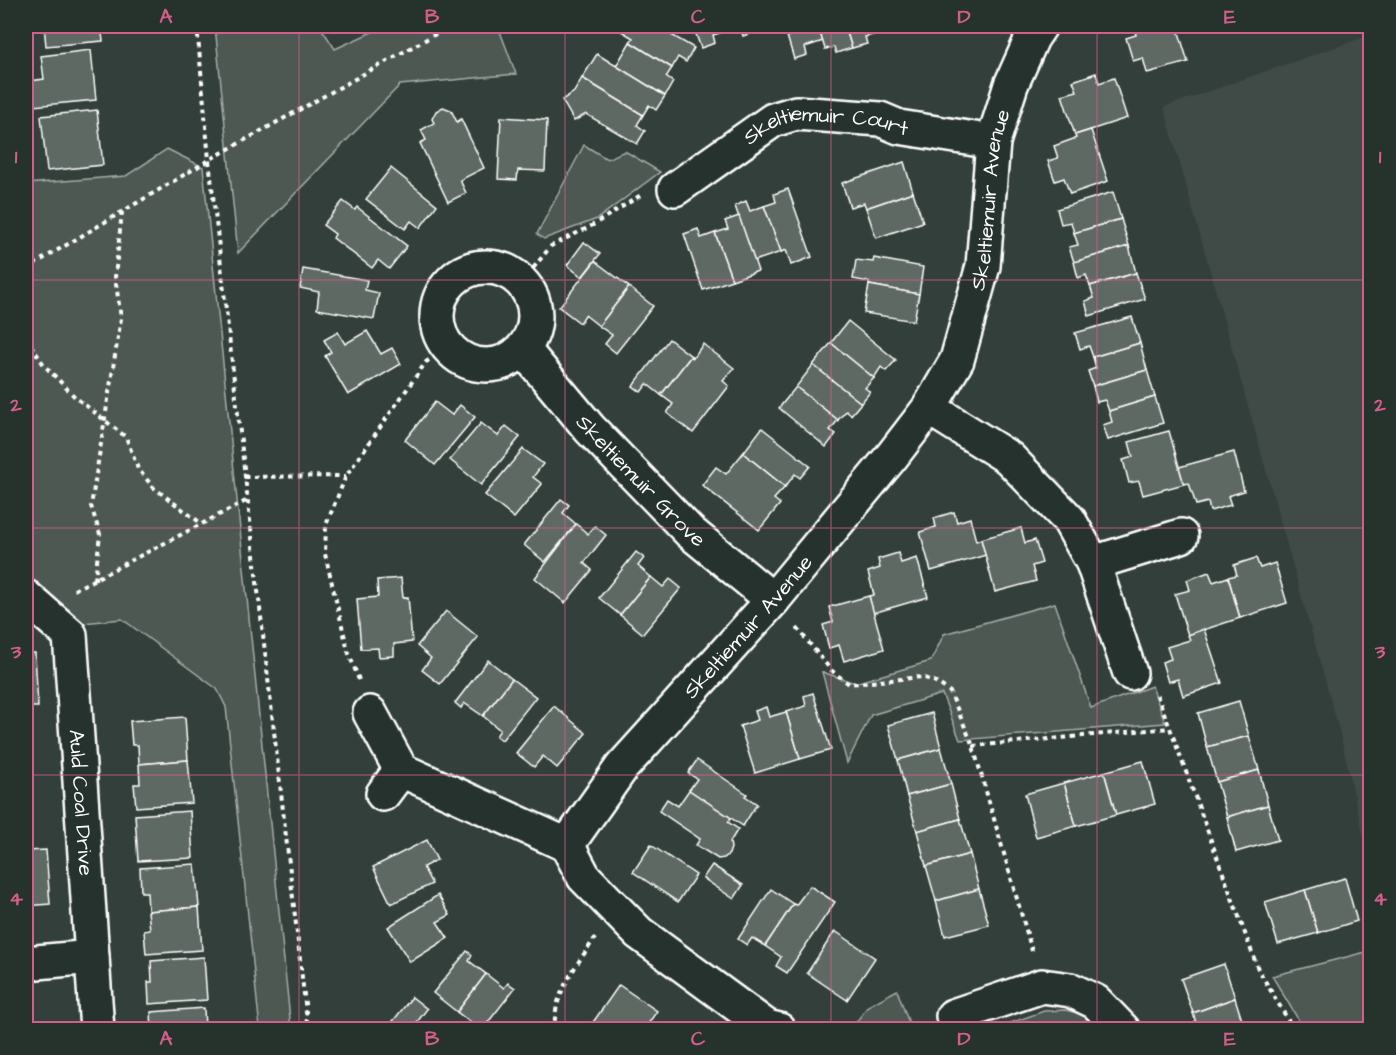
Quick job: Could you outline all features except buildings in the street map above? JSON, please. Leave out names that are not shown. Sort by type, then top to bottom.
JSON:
[{"type":"street","name":"Skeltiemuir Avenue","points":[[567,845],[622,766],[773,600],[892,456],[929,408],[957,360],[983,266],[993,142],[1011,85],[1032,38],[1040,26]]},
{"type":"street","name":"Skeltiemuir Court","points":[[675,189],[773,120],[796,113],[880,119],[899,127],[993,142]]},
{"type":"street","points":[[487,266],[502,269],[522,282],[534,304],[536,320],[531,336],[523,349],[509,360],[494,366],[477,365],[460,359],[447,348],[439,334],[437,310],[445,288],[456,276],[470,268],[487,266]]},
{"type":"street","name":"Skeltiemuir Grove","points":[[523,349],[590,429],[690,532],[773,600]]},
{"type":"street","points":[[929,408],[1009,458],[1070,520],[1093,563],[1130,673]]},
{"type":"street","points":[[1093,563],[1181,536]]},
{"type":"street","name":"Auld Coal Drive","points":[[32,603],[70,635],[97,1029]]},
{"type":"street","points":[[370,713],[392,782],[567,845],[584,877],[639,933],[770,1029]]},
{"type":"street","points":[[26,963],[92,957]]},
{"type":"street","points":[[958,1029],[953,1016],[1042,986],[1071,990],[1095,1002],[1123,1029]]},
{"type":"path","points":[[197,26],[208,160],[308,1029]]},
{"type":"path","points":[[26,269],[208,160],[450,26]]},
{"type":"path","points":[[522,282],[551,246],[593,225],[652,188],[675,189]]},
{"type":"path","points":[[95,580],[100,534],[91,506],[121,318],[115,277],[122,212]]},
{"type":"path","points":[[26,338],[44,365],[75,397],[126,437],[138,469],[154,488],[202,524]]},
{"type":"path","points":[[370,713],[348,651],[325,554],[326,525],[346,476],[426,362],[447,348]]},
{"type":"path","points":[[244,477],[346,476]]},
{"type":"path","points":[[32,603],[95,580],[246,501]]},
{"type":"path","points":[[773,600],[831,670],[849,684],[922,677],[936,682],[950,692],[973,746],[1042,986]]},
{"type":"path","points":[[973,746],[1170,728],[1258,969],[1294,1029]]},
{"type":"path","points":[[555,1029],[554,1019],[562,989],[614,909]]},
{"type":"shaded area","points":[[215,26],[320,26],[335,49],[385,26],[498,26],[516,74],[400,85],[238,253]]},
{"type":"shaded area","points":[[1370,35],[1370,865],[1340,733],[1164,107]]},
{"type":"shaded area","points":[[584,145],[607,159],[625,151],[660,172],[597,219],[544,239],[537,234]]},
{"type":"shaded area","points":[[167,149],[203,167],[291,1029],[260,1029],[226,707],[217,689],[122,619],[83,623],[38,583],[26,584],[26,184],[126,176]]},
{"type":"shaded area","points":[[1055,603],[1091,708],[1152,686],[1165,723],[960,740],[942,694],[871,715],[847,763],[822,672],[855,683],[931,661],[944,634]]},
{"type":"shaded area","points":[[1370,951],[1370,1029],[1304,1029],[1272,976]]},
{"type":"shaded area","points":[[897,990],[911,1029],[852,1028],[868,1006]]},
{"type":"shaded area","points":[[1065,1010],[1086,1015],[1103,1030],[991,1030],[1044,1011]]}]
